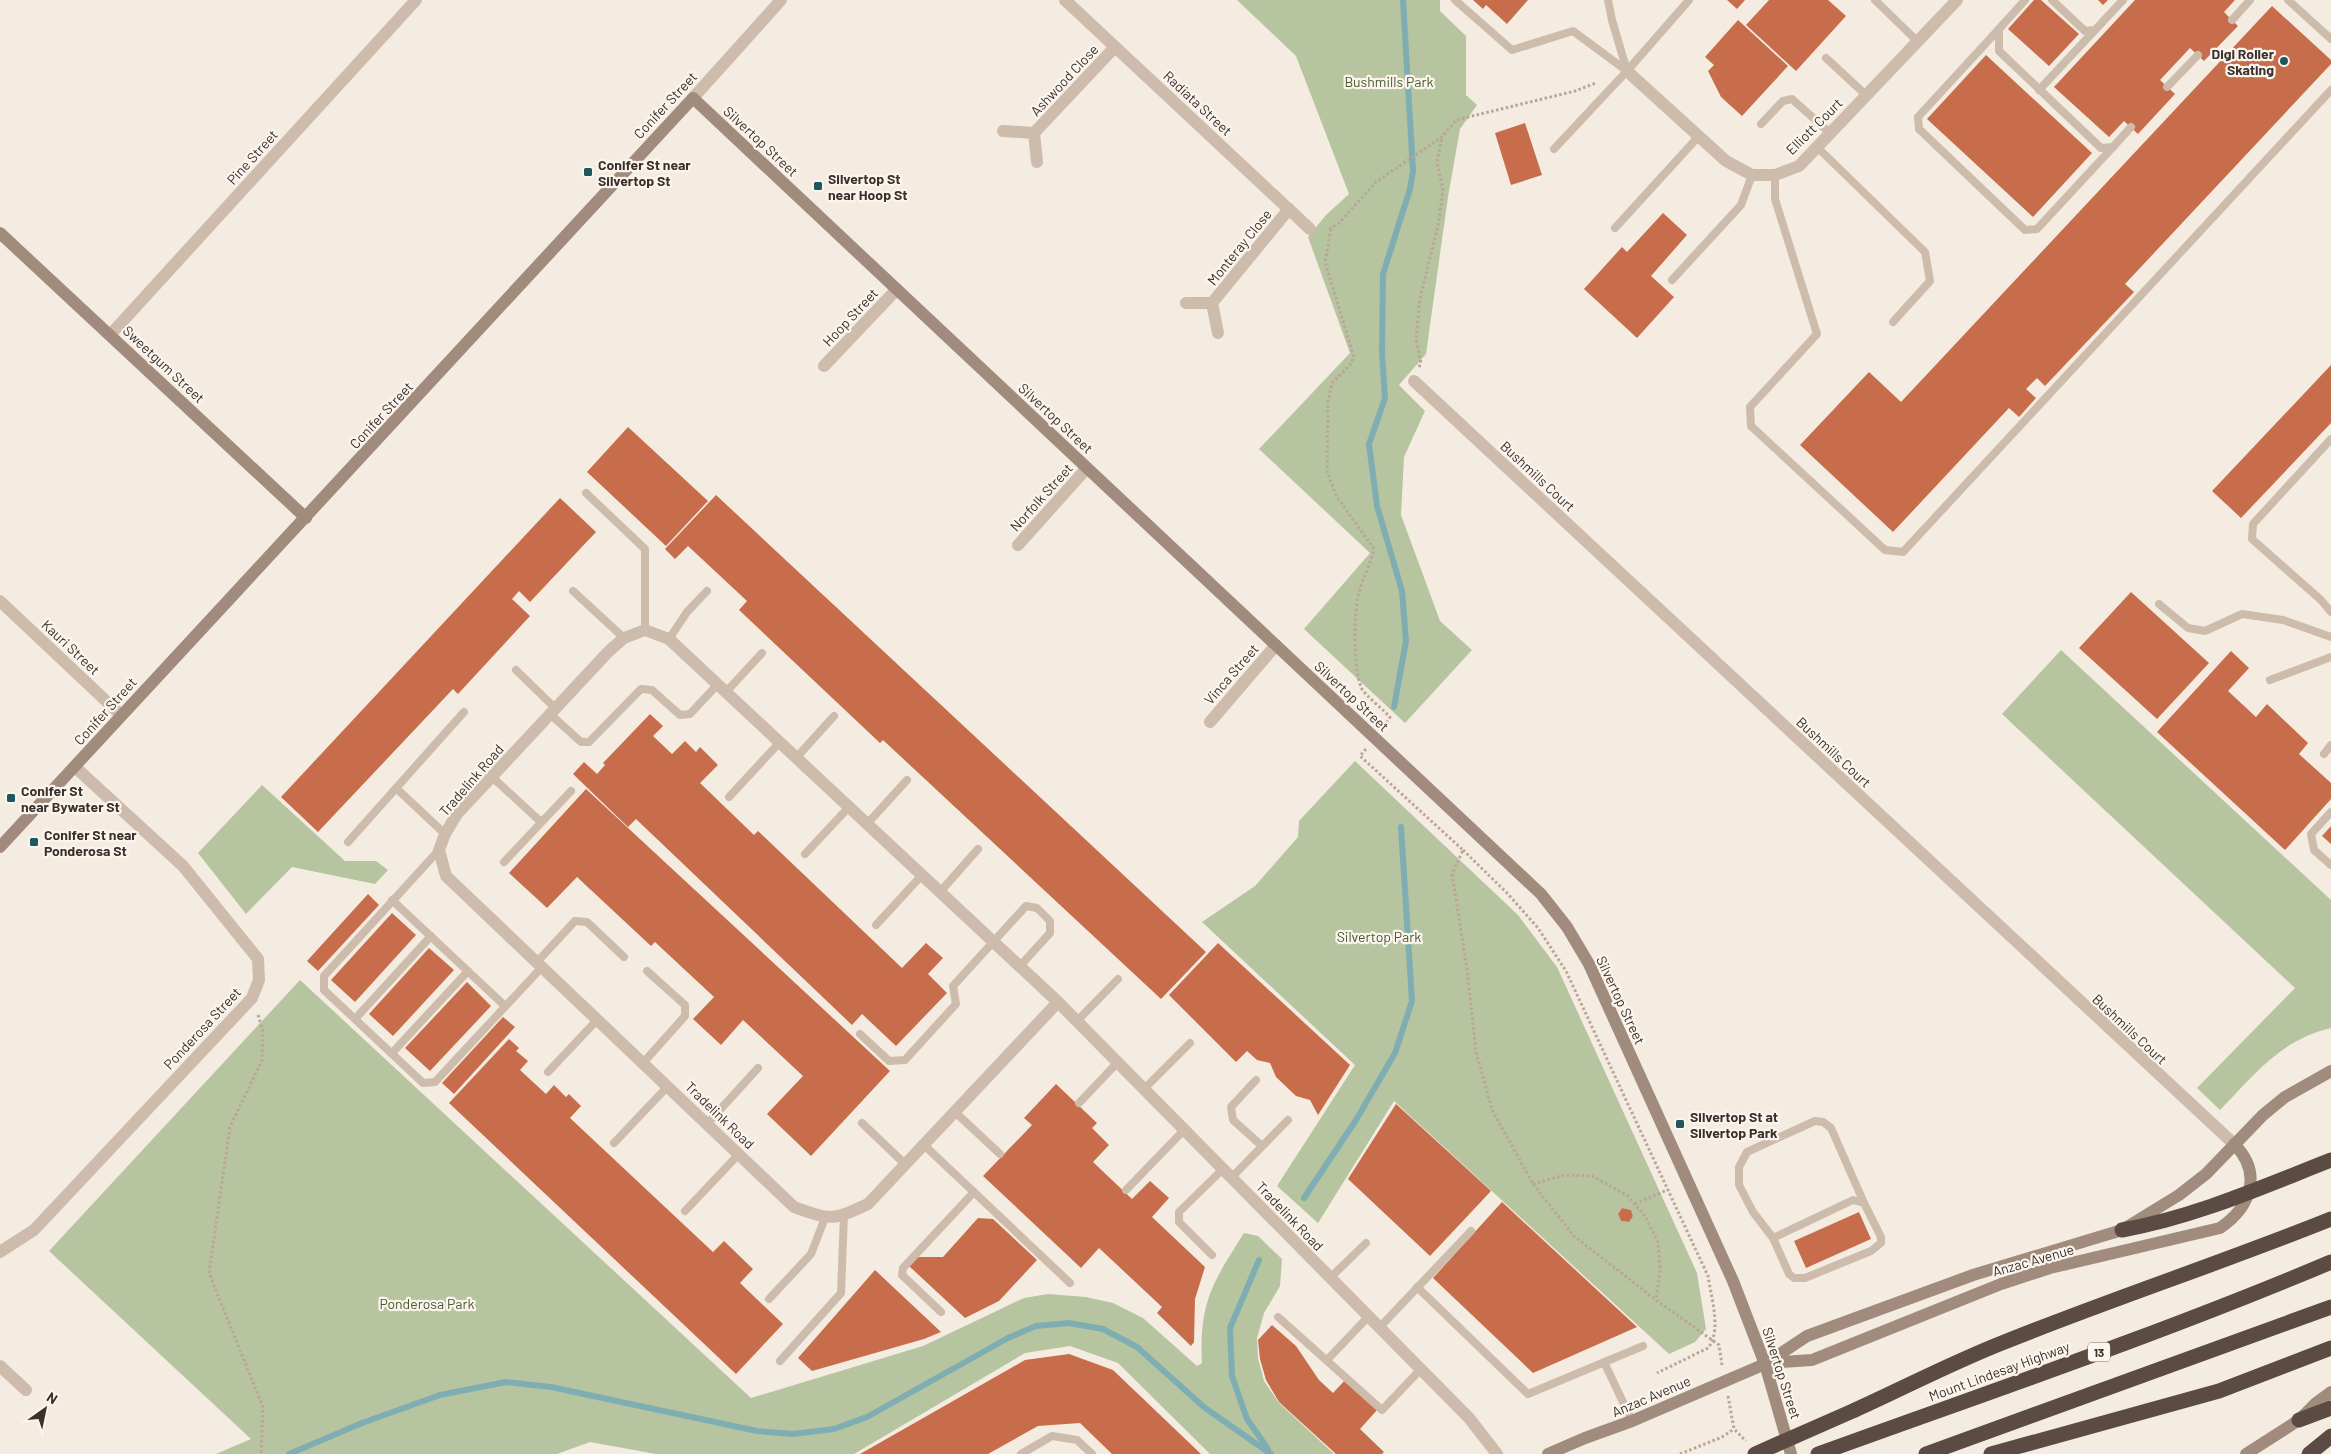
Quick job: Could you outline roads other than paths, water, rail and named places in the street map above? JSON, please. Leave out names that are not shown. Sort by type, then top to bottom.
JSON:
[{"type":"highway","points":[[2122,1230],[2158,1224],[2224,1203],[2331,1160]]},
{"type":"highway","points":[[1751,1450],[1855,1410],[1933,1371],[2006,1341],[2221,1263],[2331,1219]]},
{"type":"highway","name":"Mount Lindesay Highway","points":[[1818,1454],[2070,1363],[2238,1300],[2331,1262]]},
{"type":"highway","points":[[1926,1454],[2331,1307]]},
{"type":"highway","points":[[1991,1454],[2219,1391],[2331,1348]]},
{"type":"highway","points":[[2299,1420],[2331,1408]]},
{"type":"highway","points":[[2309,1454],[2331,1436]]},
{"type":"street","name":"Pine Street","points":[[110,335],[416,0]]},
{"type":"street","name":"Conifer Street","points":[[0,847],[306,518],[782,0]]},
{"type":"street","name":"Radiata Street","points":[[1065,0],[1310,229]]},
{"type":"street","name":"Elliott Court","points":[[1627,71],[1726,162],[1752,175],[1775,175],[1799,166],[1957,0]]},
{"type":"street","name":"Ashwood Close","points":[[1037,162],[1034,133],[1115,47]]},
{"type":"street","name":"Silvertop Street","points":[[693,98],[1541,894],[1566,927],[1589,964],[1706,1220],[1765,1364],[1791,1454]]},
{"type":"street","name":"Ashwood Close","points":[[1004,131],[1034,133]]},
{"type":"street","name":"Monteray Close","points":[[1212,304],[1289,209]]},
{"type":"street","name":"Sweetgum Street","points":[[0,233],[306,518]]},
{"type":"street","name":"Hoop Street","points":[[824,366],[897,289]]},
{"type":"street","name":"Monteray Close","points":[[1186,303],[1212,304]]},
{"type":"street","name":"Monteray Close","points":[[1212,304],[1218,333]]},
{"type":"street","name":"Bushmills Court","points":[[1414,381],[2234,1144]]},
{"type":"street","name":"Norfolk Street","points":[[1018,545],[1087,468]]},
{"type":"street","name":"Kauri Street","points":[[0,601],[121,715]]},
{"type":"street","name":"Tradelink Road","points":[[1058,1002],[868,1204],[844,1216],[825,1218],[794,1206],[446,876],[439,850],[445,834],[457,814],[609,651],[624,638],[645,630],[669,639],[1058,1002],[1469,1418],[1497,1454]]},
{"type":"street","name":"Vinca Street","points":[[1210,722],[1276,645]]},
{"type":"street","name":"Ponderosa Street","points":[[0,1252],[34,1230],[252,998],[259,980],[258,959],[183,866],[75,767]]},
{"type":"street","name":"Anzac Avenue","points":[[1548,1454],[1632,1421],[1765,1364],[1807,1336],[1973,1275],[2122,1230],[2179,1195],[2206,1174],[2263,1115],[2285,1097],[2331,1071]]},
{"type":"street","points":[[2234,1144],[2242,1152],[2251,1176],[2249,1192]]},
{"type":"street","name":"Anzac Avenue","points":[[1765,1364],[1812,1360],[2001,1284],[2050,1268],[2220,1228],[2237,1213],[2249,1192]]},
{"type":"street","points":[[0,1366],[26,1390]]},
{"type":"street","points":[[2246,1454],[2299,1420],[2316,1403],[2331,1392]]},
{"type":"lane","points":[[1456,0],[1512,50],[1573,30],[1627,71]]},
{"type":"lane","points":[[1608,0],[1627,71]]},
{"type":"lane","points":[[1554,149],[1627,71],[1689,0]]},
{"type":"lane","points":[[1875,0],[1917,41]]},
{"type":"lane","points":[[2024,0],[1918,117],[1919,128],[2025,230],[2037,229],[2131,127]]},
{"type":"lane","points":[[2052,0],[2085,31],[2095,30]]},
{"type":"lane","points":[[2039,90],[2123,0]]},
{"type":"lane","points":[[2232,20],[2250,0]]},
{"type":"lane","points":[[2288,0],[2331,40]]},
{"type":"lane","points":[[1999,29],[1999,51],[2100,148],[2113,147]]},
{"type":"lane","points":[[2167,87],[2198,55]]},
{"type":"lane","points":[[1826,58],[1866,95]]},
{"type":"lane","points":[[1775,175],[1775,199],[1816,334],[1750,407],[1751,426],[1885,550],[1903,552],[2331,90]]},
{"type":"lane","points":[[1761,124],[1783,102],[1792,100],[1830,133]]},
{"type":"lane","points":[[1615,228],[1699,136]]},
{"type":"lane","points":[[1817,147],[1925,252],[1930,281],[1893,322]]},
{"type":"lane","points":[[1672,280],[1741,204],[1752,175]]},
{"type":"lane","points":[[2331,439],[2252,524],[2252,539],[2321,600],[2331,612]]},
{"type":"lane","points":[[586,493],[645,549],[645,630]]},
{"type":"lane","points":[[573,591],[624,638]]},
{"type":"lane","points":[[669,639],[687,612],[706,591]]},
{"type":"lane","points":[[2158,604],[2188,628],[2205,631],[2242,614],[2283,620],[2331,637]]},
{"type":"lane","points":[[516,670],[581,742],[589,742],[641,689],[652,690],[680,714],[690,714],[762,653]]},
{"type":"lane","points":[[2270,680],[2331,657]]},
{"type":"lane","points":[[348,842],[464,712]]},
{"type":"lane","points":[[796,758],[834,716]]},
{"type":"lane","points":[[729,797],[780,742]]},
{"type":"lane","points":[[2324,754],[2331,745]]},
{"type":"lane","points":[[492,777],[541,822]]},
{"type":"lane","points":[[867,824],[907,780]]},
{"type":"lane","points":[[396,788],[445,834]]},
{"type":"lane","points":[[504,862],[571,791]]},
{"type":"lane","points":[[805,854],[849,807]]},
{"type":"lane","points":[[2331,812],[2311,834],[2314,850],[2331,865]]},
{"type":"lane","points":[[940,892],[978,849]]},
{"type":"lane","points":[[439,850],[324,976],[324,990],[423,1083],[435,1082],[505,1006],[575,921],[587,922],[624,957]]},
{"type":"lane","points":[[876,925],[922,875]]},
{"type":"lane","points":[[392,900],[505,1006]]},
{"type":"lane","points":[[860,1034],[889,1061],[905,1060],[956,1004],[953,986],[1026,906],[1037,908],[1050,921],[1050,932],[1020,966]]},
{"type":"lane","points":[[355,1019],[431,936]]},
{"type":"lane","points":[[644,1063],[686,1016],[685,1005],[647,970]]},
{"type":"lane","points":[[392,1053],[468,971]]},
{"type":"lane","points":[[1078,1022],[1118,979]]},
{"type":"lane","points":[[548,1072],[598,1019]]},
{"type":"lane","points":[[1144,1089],[1190,1043]]},
{"type":"lane","points":[[1079,1104],[1118,1062]]},
{"type":"lane","points":[[707,1124],[758,1068]]},
{"type":"lane","points":[[1256,1080],[1230,1107],[1233,1120],[1262,1146]]},
{"type":"lane","points":[[614,1143],[668,1086]]},
{"type":"lane","points":[[955,1112],[1000,1154]]},
{"type":"lane","points":[[1212,1255],[1179,1222],[1179,1212],[1262,1146],[1288,1120]]},
{"type":"lane","points":[[1815,1121],[1823,1122],[1831,1128],[1864,1203],[1881,1237],[1881,1243],[1878,1247],[1804,1278],[1794,1278],[1789,1274],[1773,1238],[1753,1212],[1739,1185],[1739,1167],[1747,1152],[1815,1121]]},
{"type":"lane","points":[[862,1123],[906,1165]]},
{"type":"lane","points":[[1126,1190],[1184,1130]]},
{"type":"lane","points":[[924,1145],[1070,1283]]},
{"type":"lane","points":[[685,1212],[739,1154]]},
{"type":"lane","points":[[941,1312],[902,1275],[903,1268],[974,1192]]},
{"type":"lane","points":[[1773,1238],[1854,1200],[1864,1203]]},
{"type":"lane","points":[[780,1361],[841,1293],[844,1216]]},
{"type":"lane","points":[[769,1299],[811,1254],[825,1218]]},
{"type":"lane","points":[[1379,1328],[1471,1231]]},
{"type":"lane","points":[[1330,1278],[1366,1243]]},
{"type":"lane","points":[[1418,1287],[1528,1394],[1643,1346]]},
{"type":"lane","points":[[1278,1317],[1382,1410],[1420,1370]]},
{"type":"lane","points":[[1326,1360],[1368,1317]]},
{"type":"lane","points":[[1604,1362],[1632,1421]]},
{"type":"lane","points":[[1021,1454],[1052,1436],[1077,1440],[1092,1454]]},
{"type":"waterway","points":[[1394,707],[1406,641],[1402,591],[1377,506],[1369,444],[1385,398],[1382,354],[1383,274],[1410,189],[1413,171],[1403,0]]},
{"type":"waterway","points":[[1304,1198],[1356,1120],[1395,1053],[1412,1001],[1401,827]]},
{"type":"waterway","points":[[1259,1260],[1230,1328],[1232,1376],[1247,1419],[1268,1449]]},
{"type":"waterway","points":[[289,1454],[362,1423],[440,1395],[506,1382],[551,1387],[757,1431],[793,1434],[834,1429],[867,1417],[1008,1338],[1036,1326],[1069,1323],[1103,1329],[1137,1347],[1205,1408],[1271,1454]]},
{"type":"place","name":"Digi Roller Skating","points":[[2284,61]]},
{"type":"place","name":"Conifer St near Silvertop St","points":[[588,172]]},
{"type":"place","name":"Silvertop St near Hoop St","points":[[818,186]]},
{"type":"place","name":"Conifer St near Bywater St","points":[[11,798]]},
{"type":"place","name":"Conifer St near Ponderosa St","points":[[34,842]]},
{"type":"place","name":"Silvertop St at Silvertop Park","points":[[1680,1124]]},
{"type":"park label","name":"Bushmills Park","points":[[1389,81]]},
{"type":"park label","name":"Silvertop Park","points":[[1379,936]]},
{"type":"park label","name":"Ponderosa Park","points":[[427,1303]]}]
